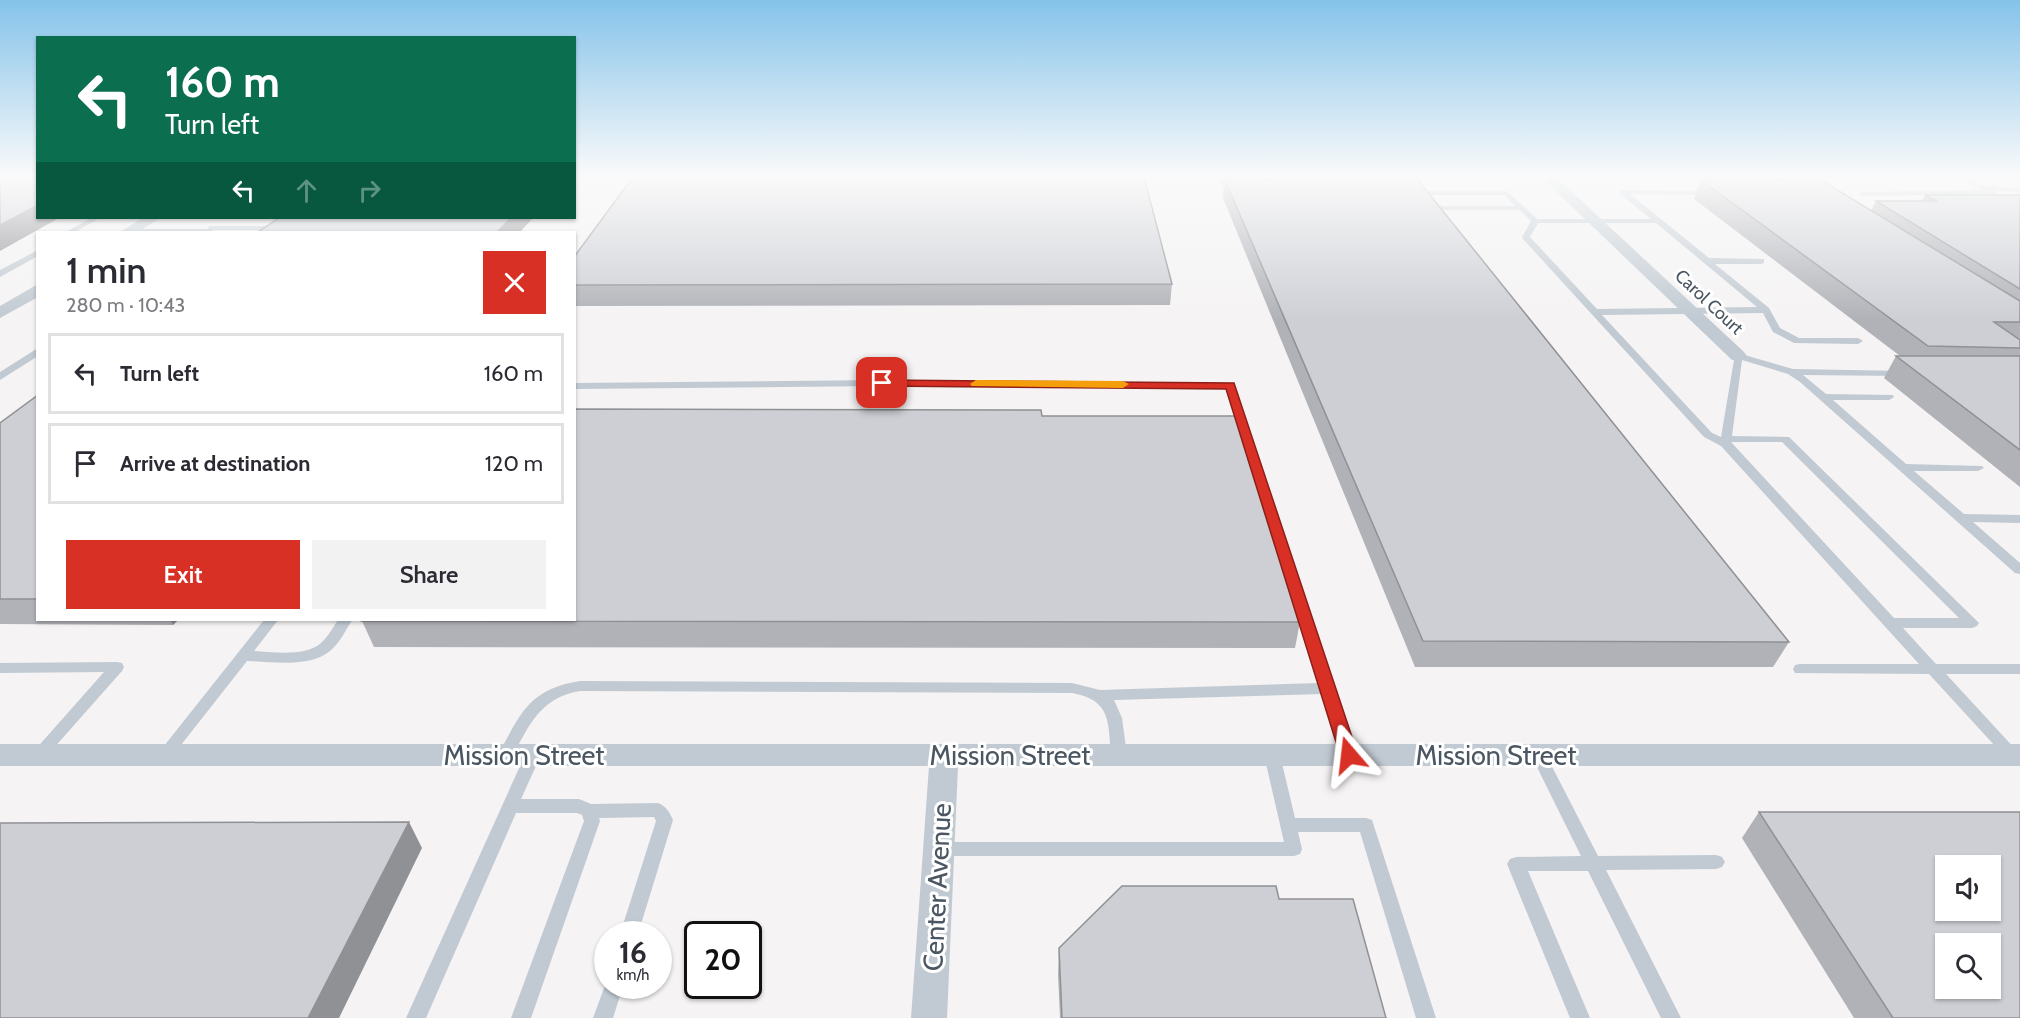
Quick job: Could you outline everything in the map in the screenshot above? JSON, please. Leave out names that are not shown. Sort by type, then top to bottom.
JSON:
[{"type":"street","name":"Carol Court","points":[[1598,225],[1738,356]]},
{"type":"street","points":[[4,308],[36,290]]},
{"type":"street","name":"Mission Street","points":[[0,755],[2017,755]]},
{"type":"street","name":"Center Avenue","points":[[929,1018],[944,755]]},
{"type":"lane","points":[[1533,225],[1526,237],[1708,435],[1726,441],[1785,439],[1972,623],[1891,623]]},
{"type":"lane","points":[[1662,225],[1766,310],[1776,330],[1797,341],[1858,341]]},
{"type":"lane","points":[[209,231],[278,228]]},
{"type":"lane","points":[[0,274],[36,253]]},
{"type":"lane","points":[[1706,261],[1761,261]]},
{"type":"lane","points":[[1594,312],[1766,310]]},
{"type":"lane","points":[[0,377],[36,352]]},
{"type":"lane","points":[[1726,441],[1738,356],[1792,372],[1908,373]]},
{"type":"lane","points":[[1792,372],[1824,397],[2020,570]]},
{"type":"lane","points":[[576,386],[882,383],[1230,385],[1349,755]]},
{"type":"lane","points":[[1824,397],[1889,397]]},
{"type":"lane","points":[[1726,441],[1934,670],[2017,755]]},
{"type":"lane","points":[[1904,467],[1978,468]]},
{"type":"lane","points":[[1962,519],[2020,519]]},
{"type":"lane","points":[[165,755],[270,621]]},
{"type":"lane","points":[[242,656],[301,656],[317,653],[326,647],[344,621]]},
{"type":"lane","points":[[0,668],[117,667],[39,755]]},
{"type":"lane","points":[[1800,669],[2020,669]]},
{"type":"lane","points":[[416,1018],[511,806],[520,755],[536,703],[548,694],[566,687],[1072,688],[1091,690],[1110,705],[1115,716],[1119,755]]},
{"type":"lane","points":[[1100,695],[1328,688]]},
{"type":"lane","points":[[939,849],[1294,849],[1272,755]]},
{"type":"lane","points":[[1539,755],[1671,1018]]},
{"type":"lane","points":[[511,806],[579,806],[589,810],[658,810],[665,820],[634,921]]},
{"type":"lane","points":[[521,1018],[592,821],[589,810]]},
{"type":"lane","points":[[1288,825],[1366,825],[1426,1018]]},
{"type":"lane","points":[[1580,1018],[1516,864],[1716,862]]},
{"type":"lane","points":[[603,1018],[610,999]]},
{"type":"building","points":[[269,225],[504,225],[498,231],[260,231]]},
{"type":"building","points":[[598,225],[1156,225],[1172,284],[576,285],[576,254]]},
{"type":"building","points":[[1244,225],[1454,225],[1789,642],[1423,641]]},
{"type":"building","points":[[1762,225],[1894,225],[2020,301],[2020,322],[1994,322],[2020,340],[2020,348],[1928,346]]},
{"type":"building","points":[[1914,225],[2020,225],[2020,289]]},
{"type":"building","points":[[1896,356],[2020,356],[2020,450]]},
{"type":"building","points":[[36,396],[36,599],[0,599],[0,423]]},
{"type":"building","points":[[576,409],[1041,410],[1042,416],[1237,416],[1300,622],[362,621],[576,621]]},
{"type":"building","points":[[1759,812],[2020,812],[2020,1018],[1893,1018]]},
{"type":"building","points":[[409,822],[308,1018],[0,1018],[0,823]]},
{"type":"building","points":[[1122,886],[1276,886],[1279,899],[1353,899],[1386,1018],[1062,1018],[1059,948]]},
{"type":"slow traffic","points":[[976,384],[1123,384]]},
{"type":"route","points":[[882,383],[1230,385],[1349,755]]}]
